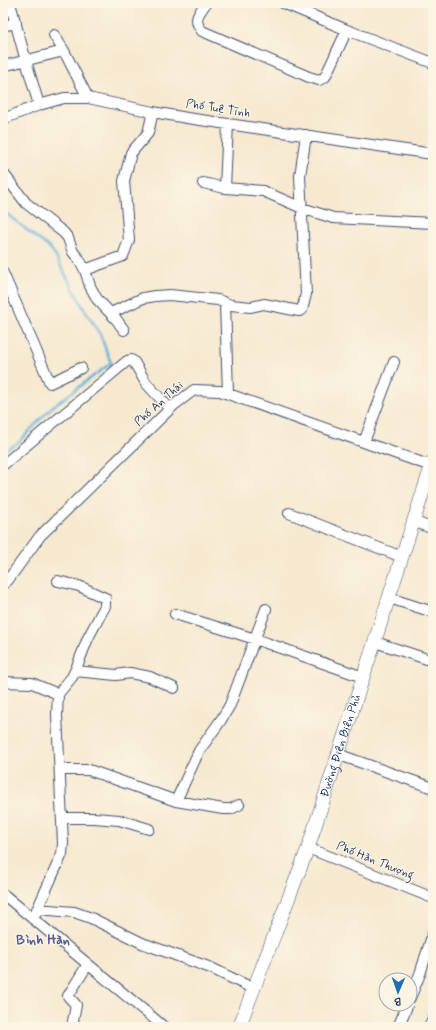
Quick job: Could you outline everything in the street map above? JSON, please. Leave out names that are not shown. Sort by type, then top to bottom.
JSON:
[{"type":"main road","name":"Đường Điện Biên Phủ","points":[[239,1027],[308,848],[337,754],[432,469]]},
{"type":"street","points":[[10,3],[39,104]]},
{"type":"street","points":[[206,3],[196,19],[197,26],[202,32],[319,80],[325,77],[347,30]]},
{"type":"street","points":[[282,3],[433,63]]},
{"type":"street","points":[[3,26],[16,23]]},
{"type":"street","points":[[54,35],[64,51],[88,98]]},
{"type":"street","points":[[3,66],[64,51]]},
{"type":"street","name":"Phố Tuệ Tĩnh","points":[[3,119],[39,104],[64,98],[88,98],[153,112],[391,149],[433,154]]},
{"type":"street","points":[[85,270],[123,256],[129,240],[124,181],[131,153],[148,133],[153,112]]},
{"type":"street","points":[[225,188],[228,124]]},
{"type":"street","points":[[112,313],[143,298],[170,295],[218,300],[225,304],[251,307],[264,304],[299,311],[302,310],[306,294],[300,176],[306,135]]},
{"type":"street","points":[[3,173],[26,202],[68,238],[74,252],[85,270],[90,286],[97,299],[112,313],[124,330]]},
{"type":"street","points":[[203,183],[225,188],[263,191],[302,208],[333,218],[433,223]]},
{"type":"street","points":[[3,273],[50,383],[81,368]]},
{"type":"street","points":[[225,304],[228,393]]},
{"type":"street","points":[[3,465],[127,361],[132,360],[134,362],[146,383],[170,409]]},
{"type":"street","points":[[364,442],[394,362]]},
{"type":"street","name":"Phố An Thái","points":[[3,584],[8,580],[40,536],[170,409],[194,390],[220,390],[364,442],[432,469]]},
{"type":"street","points":[[289,513],[402,557]]},
{"type":"street","points":[[414,522],[433,529]]},
{"type":"street","points":[[32,919],[62,854],[63,843],[57,715],[58,694],[72,677],[88,638],[106,606],[106,598],[78,586],[58,581]]},
{"type":"street","points":[[389,598],[433,612]]},
{"type":"street","points":[[176,801],[195,759],[230,705],[266,609]]},
{"type":"street","points":[[175,614],[255,639],[363,677]]},
{"type":"street","points":[[375,642],[433,661]]},
{"type":"street","points":[[75,671],[116,675],[130,673],[150,677],[174,688]]},
{"type":"street","points":[[3,682],[32,683],[58,694]]},
{"type":"street","points":[[337,754],[433,788]]},
{"type":"street","points":[[60,770],[90,770],[176,801],[223,809],[231,809],[239,805]]},
{"type":"street","points":[[62,818],[119,820],[149,829]]},
{"type":"street","name":"Phố Hàn Thượng","points":[[308,848],[433,898]]},
{"type":"street","points":[[3,894],[164,1027]]},
{"type":"street","points":[[37,909],[74,912],[91,918],[142,943],[211,968],[254,989]]},
{"type":"street","points":[[418,979],[433,932]]},
{"type":"street","points":[[72,1027],[76,1004],[68,996],[88,964]]},
{"type":"street","points":[[398,1027],[405,1012]]},
{"type":"street","points":[[429,1027],[433,1018]]},
{"type":"waterway","points":[[3,211],[52,250],[83,307],[100,334],[111,363],[52,407],[18,443],[3,451]]},
{"type":"district","name":"Bình Hàn","points":[[43,940]]}]
